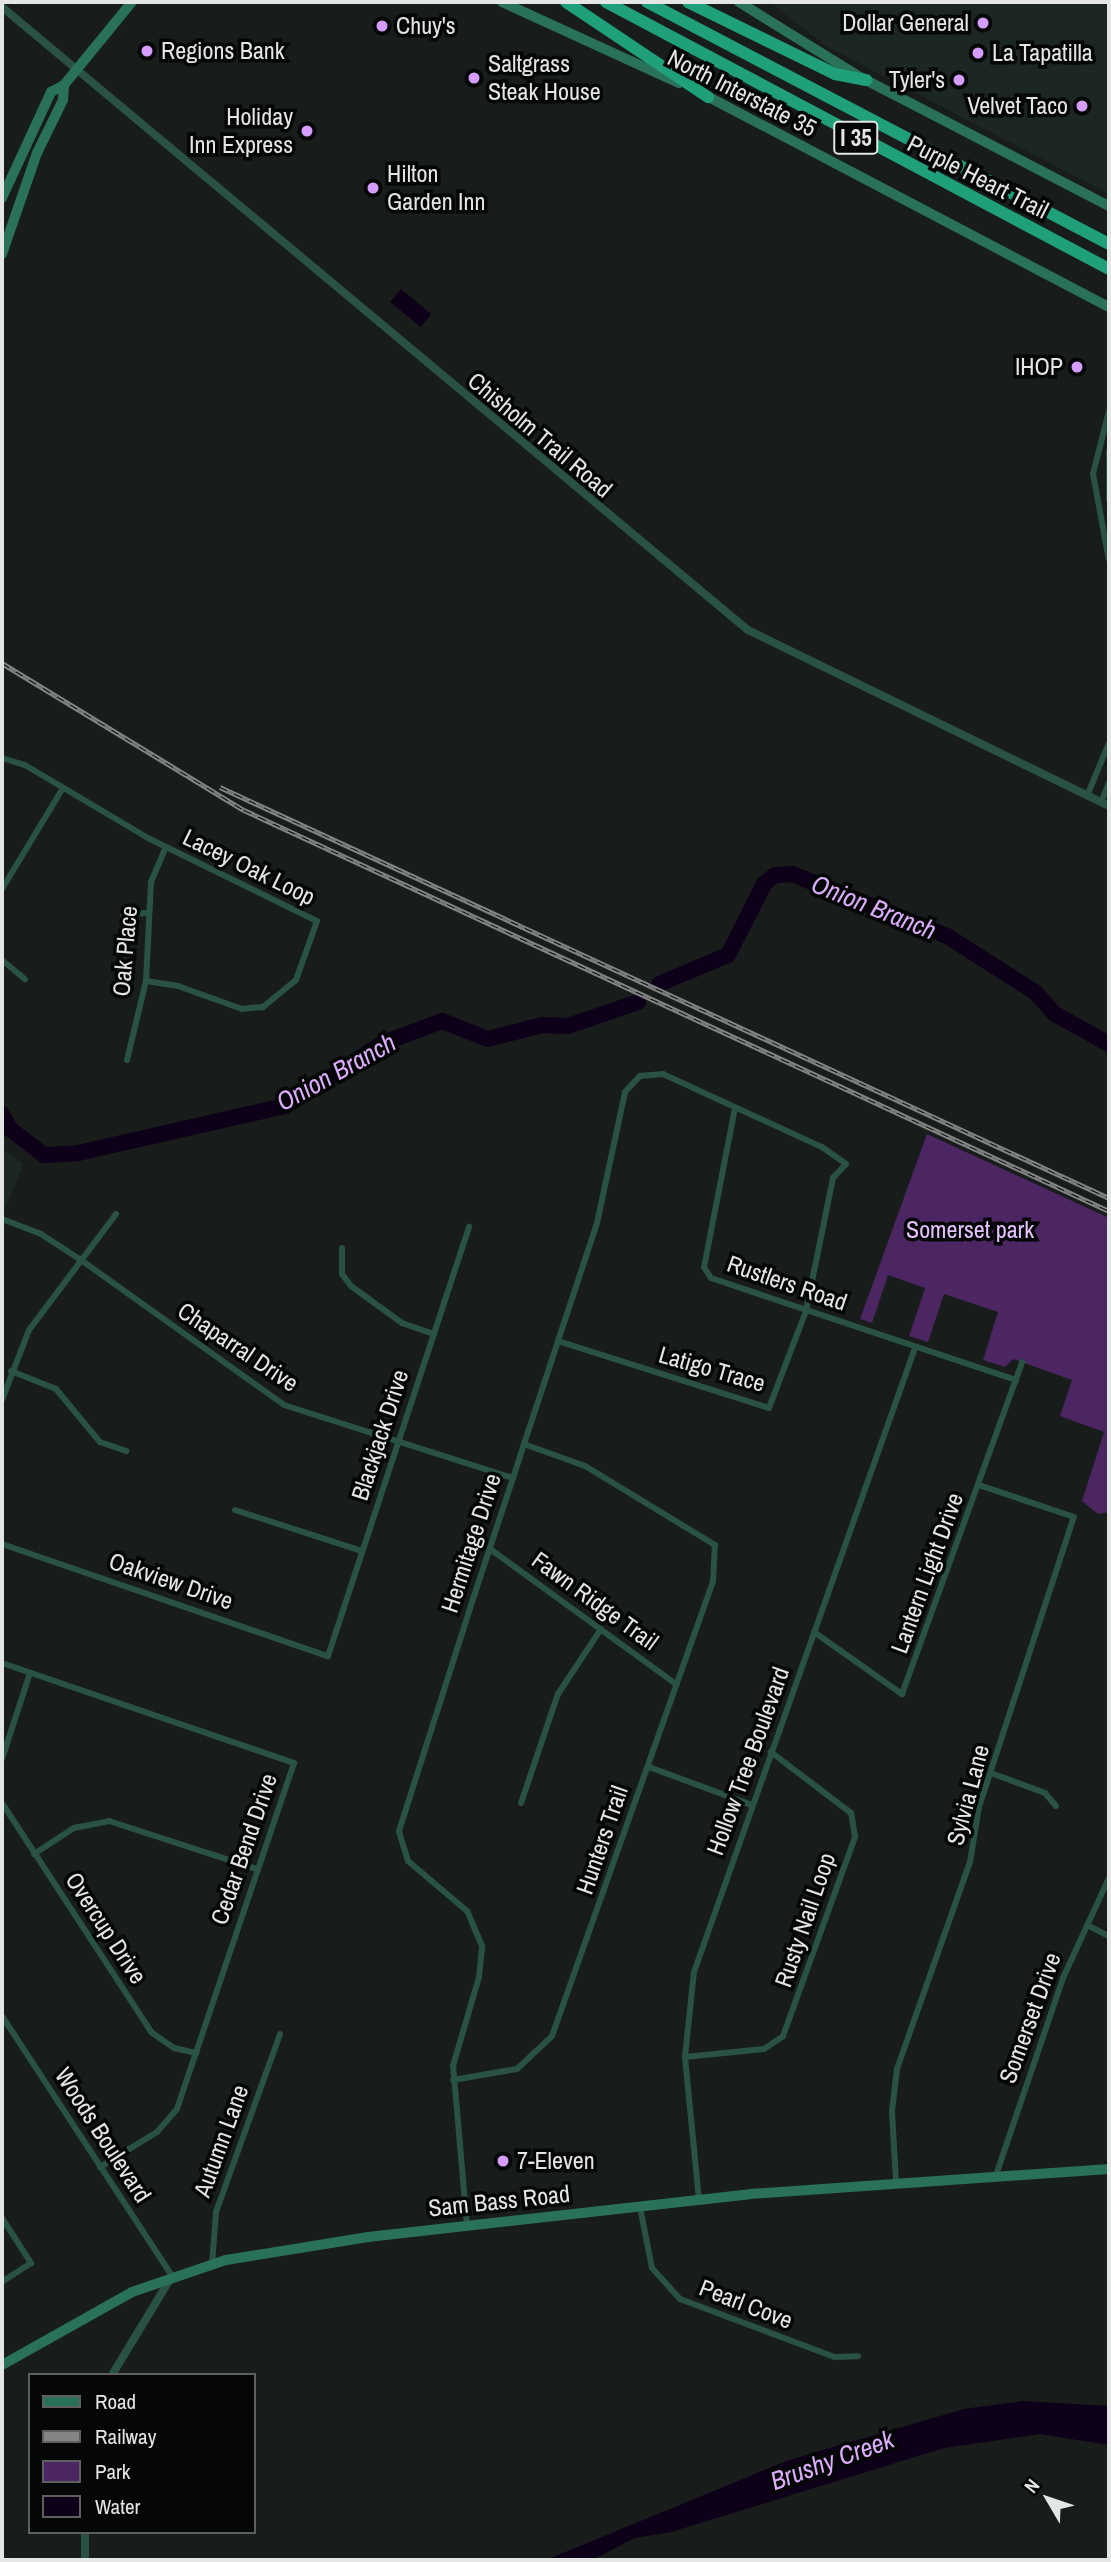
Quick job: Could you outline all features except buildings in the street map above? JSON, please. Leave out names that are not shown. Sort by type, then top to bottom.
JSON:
[{"type":"highway","points":[[566,2],[708,97]]},
{"type":"highway","name":"Purple Heart Trail","points":[[606,2],[1109,269]]},
{"type":"highway","name":"Purple Heart Trail","points":[[647,2],[1109,244]]},
{"type":"highway","points":[[688,2],[835,74],[866,80]]},
{"type":"main road","name":"North Interstate 35","points":[[502,2],[708,97],[1109,307]]},
{"type":"main road","points":[[739,2],[866,80],[1109,206]]},
{"type":"main road","points":[[2,198],[40,108],[51,92],[64,85],[127,4]]},
{"type":"main road","points":[[2,254],[37,153],[63,100],[64,85]]},
{"type":"main road","name":"Sam Bass Road","points":[[2,2365],[69,2323],[172,2276],[212,2264],[467,2225],[699,2200],[897,2181],[1109,2169]]},
{"type":"street","name":"Chisholm Trail Road","points":[[2,7],[748,630],[1105,804]]},
{"type":"street","points":[[1109,411],[1093,474],[1109,560]]},
{"type":"street","points":[[1109,451],[1109,500]]},
{"type":"street","points":[[1087,796],[1109,743]]},
{"type":"street","name":"Lacey Oak Loop","points":[[2,758],[25,765],[166,847],[317,921],[296,980],[263,1007],[242,1009],[178,986],[146,981]]},
{"type":"street","points":[[1105,804],[1109,782]]},
{"type":"street","points":[[2,888],[63,788]]},
{"type":"street","name":"Oak Place","points":[[127,1060],[146,981],[146,913],[166,847]]},
{"type":"street","points":[[123,915],[146,913]]},
{"type":"street","points":[[2,960],[25,979]]},
{"type":"street","name":"Hermitage Drive","points":[[467,2225],[453,2080],[458,2039],[482,1965],[480,1939],[467,1911],[408,1861],[399,1831],[597,1223],[629,1085],[657,1073],[822,1147],[846,1164]]},
{"type":"street","name":"Rustlers Road","points":[[735,1108],[704,1267],[717,1282],[1016,1380]]},
{"type":"street","name":"Latigo Trace","points":[[558,1341],[769,1408],[806,1311],[833,1178],[846,1164]]},
{"type":"street","points":[[2,1400],[11,1371],[29,1331],[116,1213]]},
{"type":"street","name":"Chaparral Drive","points":[[2,1219],[41,1234],[81,1260],[272,1399],[398,1444],[513,1479]]},
{"type":"street","name":"Blackjack Drive","points":[[328,1656],[469,1227]]},
{"type":"street","points":[[342,1248],[342,1274],[351,1286],[402,1323],[434,1334]]},
{"type":"street","name":"Hollow Tree Boulevard","points":[[699,2200],[685,2057],[694,1972],[915,1348]]},
{"type":"street","name":"Lantern Light Drive","points":[[814,1632],[902,1694],[1022,1362]]},
{"type":"street","points":[[11,1371],[56,1389],[100,1442],[126,1451]]},
{"type":"street","name":"Hunters Trail","points":[[453,2080],[517,2069],[552,2036],[713,1581],[715,1545],[585,1466],[524,1444]]},
{"type":"street","name":"Sylvia Lane","points":[[897,2181],[892,2111],[897,2068],[970,1861],[991,1773],[1074,1517],[979,1485]]},
{"type":"street","points":[[235,1510],[362,1551]]},
{"type":"street","name":"Oakview Drive","points":[[2,1544],[328,1656]]},
{"type":"street","name":"Fawn Ridge Trail","points":[[489,1549],[676,1684]]},
{"type":"street","points":[[520,1803],[558,1694],[601,1629]]},
{"type":"street","name":"Cedar Bend Drive","points":[[2,1663],[295,1763],[196,2053],[166,2124],[100,2167]]},
{"type":"street","points":[[2,1759],[30,1673]]},
{"type":"street","name":"Rusty Nail Loop","points":[[685,2057],[764,2049],[783,2036],[855,1836],[851,1813],[771,1752]]},
{"type":"street","points":[[649,1767],[752,1805]]},
{"type":"street","points":[[991,1773],[1045,1793],[1056,1806]]},
{"type":"street","name":"Overcup Drive","points":[[2,1802],[151,2032],[174,2048],[196,2053]]},
{"type":"street","points":[[34,1854],[79,1826],[109,1821],[257,1869]]},
{"type":"street","name":"Somerset Drive","points":[[996,2175],[1087,1925],[1109,1878]]},
{"type":"street","points":[[1087,1925],[1109,1936]]},
{"type":"street","name":"Woods Boulevard","points":[[2,2016],[172,2276]]},
{"type":"street","name":"Autumn Lane","points":[[212,2264],[216,2211],[280,2034]]},
{"type":"street","name":"Pearl Cove","points":[[639,2207],[652,2268],[680,2299],[834,2357],[858,2356]]},
{"type":"street","points":[[2,2218],[31,2263],[2,2282]]},
{"type":"street","points":[[113,2373],[172,2276]]},
{"type":"street","points":[[85,2534],[85,2560]]},
{"type":"shaded area","points":[[769,2],[1109,2],[1109,194],[826,46]]},
{"type":"shaded area","points":[[2,1148],[24,1164],[2,1216]]},
{"type":"green space","name":"Somerset park","points":[[927,1134],[1109,1218],[1109,1512],[1098,1514],[1082,1501],[1104,1432],[1060,1416],[1072,1380],[1013,1359],[1005,1367],[983,1360],[998,1312],[944,1294],[928,1342],[909,1336],[925,1288],[888,1275],[872,1323],[860,1319]]},
{"type":"water","points":[[401,289],[431,314],[421,327],[390,302]]},
{"type":"water","name":"Brushy Creek","points":[[1023,2401],[1109,2406],[1109,2445],[1040,2434],[944,2448],[671,2532],[635,2538],[592,2560],[546,2560],[789,2460],[964,2409]]},
{"type":"waterway","name":"Onion Branch","points":[[659,984],[728,955],[764,884],[775,875],[792,874],[947,936],[1035,992],[1055,1014],[1109,1044]]},
{"type":"waterway","name":"Onion Branch","points":[[2,1114],[10,1129],[44,1155],[78,1153],[285,1106],[383,1043],[442,1021],[488,1039],[542,1025],[568,1026],[638,1002]]},
{"type":"railway","points":[[2,663],[244,810],[1109,1211]]},
{"type":"railway","points":[[220,787],[1109,1198]]},
{"type":"place","name":"Dollar General","points":[[983,23]]},
{"type":"place","name":"Chuy's","points":[[382,26]]},
{"type":"place","name":"Regions Bank","points":[[147,51]]},
{"type":"place","name":"La Tapatilla","points":[[978,53]]},
{"type":"place","name":"Saltgrass Steak House","points":[[474,78]]},
{"type":"place","name":"Tyler's","points":[[959,80]]},
{"type":"place","name":"Velvet Taco","points":[[1082,106]]},
{"type":"place","name":"Holiday Inn Express","points":[[307,131]]},
{"type":"place","name":"Hilton Garden Inn","points":[[373,188]]},
{"type":"place","name":"IHOP","points":[[1077,367]]},
{"type":"place","name":"7-Eleven","points":[[503,2161]]}]
